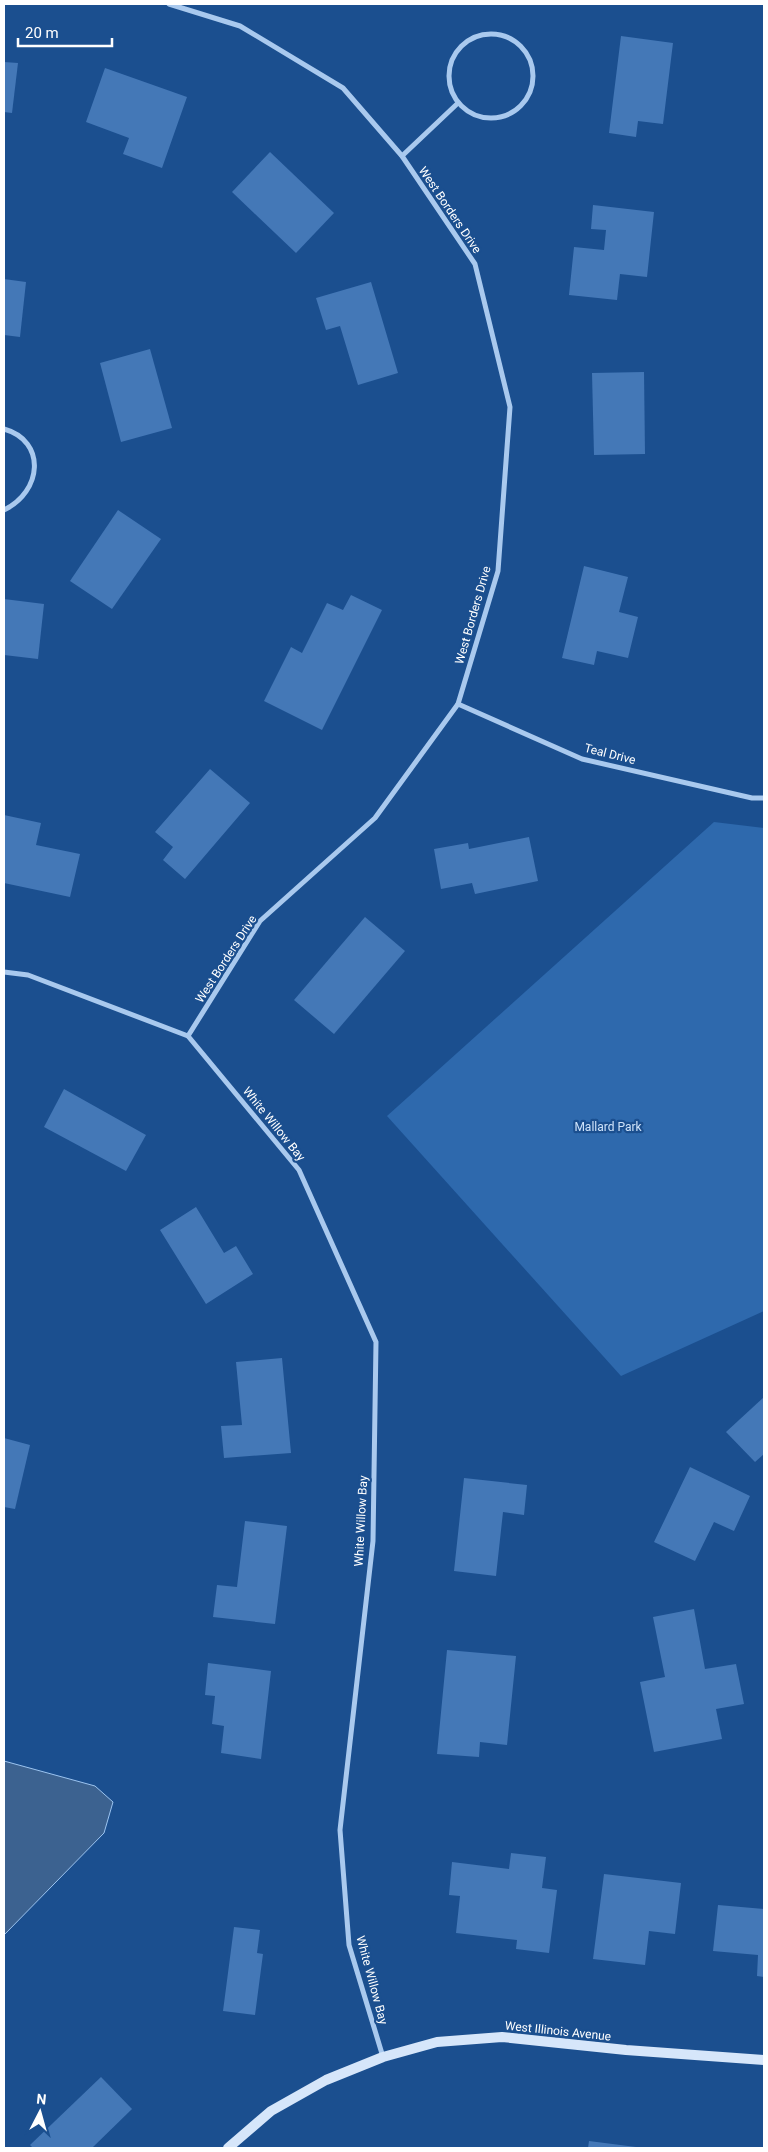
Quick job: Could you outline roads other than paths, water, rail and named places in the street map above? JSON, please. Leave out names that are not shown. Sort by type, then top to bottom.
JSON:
[{"type":"main road","name":"West Illinois Avenue","points":[[228,2148],[272,2111],[326,2080],[383,2057],[437,2042],[502,2037],[626,2050],[764,2060]]},
{"type":"street","name":"West Borders Drive","points":[[169,4],[240,26],[343,88],[402,156],[474,264],[510,407],[498,570],[458,704],[375,818],[260,921],[188,1036]]},
{"type":"street","points":[[495,34],[511,39],[524,49],[531,64],[533,80],[528,96],[518,109],[503,116],[486,118],[471,114],[458,103],[450,88],[449,72],[453,56],[464,44],[478,36],[495,34]]},
{"type":"street","points":[[402,156],[458,103]]},
{"type":"street","points":[[4,429],[11,431],[25,441],[33,456],[34,473],[30,489],[19,502],[4,510]]},
{"type":"street","name":"Teal Drive","points":[[458,704],[582,758],[752,798],[764,798]]},
{"type":"street","points":[[4,972],[28,975],[188,1036]]},
{"type":"street","name":"White Willow Bay","points":[[188,1036],[299,1170],[376,1342],[372,1541],[340,1830],[350,1945],[383,2057]]},
{"type":"park label","name":"Mallard Park","points":[[608,1127]]}]
